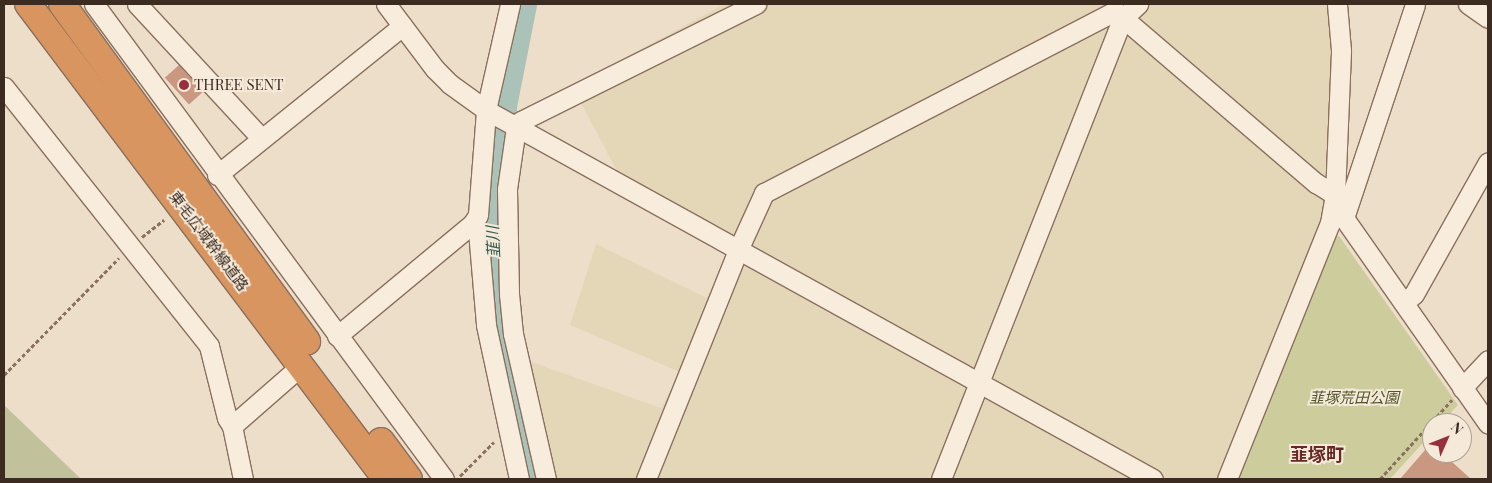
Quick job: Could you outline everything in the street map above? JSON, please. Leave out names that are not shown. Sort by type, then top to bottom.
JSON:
[{"type":"highway","name":"東毛広域幹線道路","points":[[28,4],[303,364],[386,479]]},
{"type":"highway","name":"東毛広域幹線道路","points":[[62,4],[409,479]]},
{"type":"street","points":[[94,4],[217,175],[444,479]]},
{"type":"street","points":[[137,4],[261,138]]},
{"type":"street","points":[[386,4],[450,84],[489,112],[1153,479]]},
{"type":"street","points":[[337,336],[473,222],[481,207],[489,112],[510,4]]},
{"type":"street","points":[[513,125],[756,4]]},
{"type":"street","points":[[646,479],[738,250],[759,201],[770,188],[1115,11],[1138,4]]},
{"type":"street","points":[[1337,4],[1342,50],[1337,207]]},
{"type":"street","points":[[1227,479],[1337,207],[1415,4]]},
{"type":"street","points":[[1468,4],[1488,18]]},
{"type":"street","points":[[1115,11],[1316,183],[1337,207],[1488,424]]},
{"type":"street","points":[[941,479],[1115,11]]},
{"type":"street","points":[[217,175],[402,26]]},
{"type":"street","points":[[4,87],[209,346],[227,418],[232,426],[243,479]]},
{"type":"street","points":[[513,125],[507,189],[509,294],[513,334],[546,479]]},
{"type":"street","points":[[1404,303],[1414,294],[1488,162]]},
{"type":"street","points":[[473,222],[478,232],[486,325],[518,479]]},
{"type":"street","points":[[1462,388],[1488,360]]},
{"type":"street","points":[[232,426],[303,364]]},
{"type":"path","points":[[4,375],[130,246],[164,220]]},
{"type":"path","points":[[1380,479],[1462,388]]},
{"type":"path","points":[[456,479],[507,429]]},
{"type":"shaded area","points":[[725,4],[1332,4],[1338,50],[1329,205],[1220,479],[557,479],[526,360],[661,408],[680,372],[570,325],[596,244],[707,298],[735,237],[617,171],[572,86]]},
{"type":"green space","name":"韮塚荒田公園","points":[[1339,236],[1458,405],[1450,413],[1422,413],[1422,444],[1390,479],[1233,479],[1333,237]]},
{"type":"green space","points":[[4,405],[81,479],[4,479]]},
{"type":"building","points":[[179,65],[203,92],[189,104],[165,78]]},
{"type":"building","points":[[1422,454],[1422,463],[1453,463],[1471,479],[1400,479]]},
{"type":"waterway","name":"韮川","points":[[522,4],[502,106],[492,215],[497,320],[531,479]]},
{"type":"place","name":"THREE SENT","points":[[184,85]]},
{"type":"district","name":"韮塚町","points":[[1317,454]]}]
